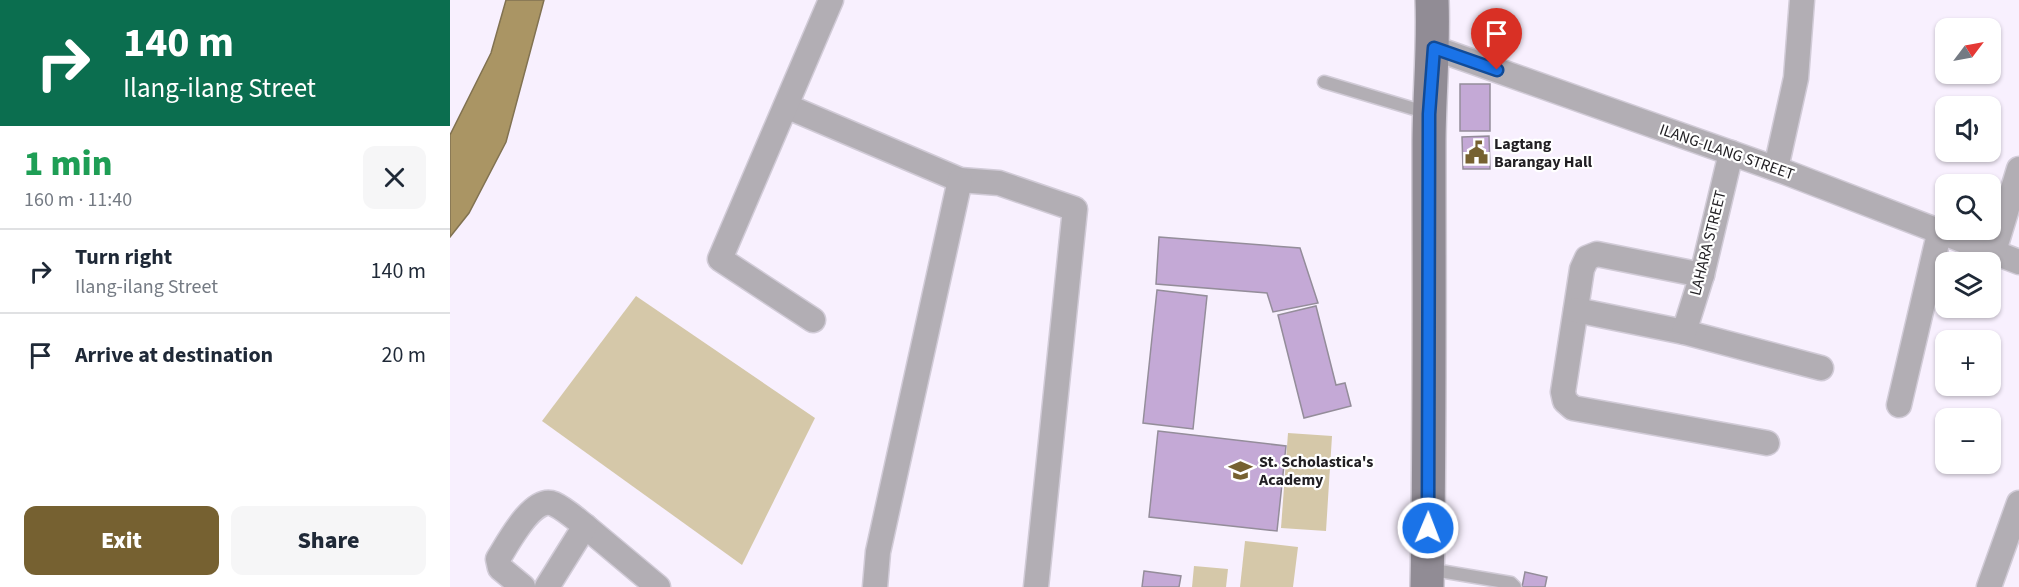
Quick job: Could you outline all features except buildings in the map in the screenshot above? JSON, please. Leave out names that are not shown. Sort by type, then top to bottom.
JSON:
[{"type":"main road","points":[[1427,578],[1429,114],[1434,48],[1432,0]]},
{"type":"street","points":[[813,320],[720,259],[831,0]]},
{"type":"street","points":[[1776,168],[1796,78],[1798,1]]},
{"type":"street","name":"ILANG-ILANG STREET","points":[[1434,48],[1776,168],[1935,228]]},
{"type":"street","points":[[786,106],[960,180],[999,183],[1075,209],[1036,587]]},
{"type":"street","name":"LAHARA STREET","points":[[1684,332],[1702,274],[1731,153]]},
{"type":"street","points":[[1994,251],[2019,169]]},
{"type":"street","points":[[875,587],[878,552],[960,180]]},
{"type":"street","points":[[1899,405],[1938,240]]},
{"type":"street","name":"ILANG-ILANG STREET","points":[[1966,240],[2019,262]]},
{"type":"street","points":[[1702,274],[1597,254],[1587,258],[1582,269],[1563,392],[1565,401],[1573,408],[1767,443]]},
{"type":"street","points":[[1576,310],[1684,332],[1821,368]]},
{"type":"street","points":[[523,587],[500,568],[498,559],[531,510],[541,503],[553,503],[585,526],[658,587]]},
{"type":"street","points":[[1989,587],[2019,503]]},
{"type":"street","points":[[547,587],[585,526]]},
{"type":"lane","points":[[1324,82],[1429,114]]},
{"type":"lane","points":[[1427,578],[1511,583],[1515,587]]},
{"type":"shaded area","points":[[506,0],[544,0],[506,142],[469,213],[450,237],[450,135],[491,53]]},
{"type":"shaded area","points":[[636,296],[815,418],[742,565],[542,421]]},
{"type":"shaded area","points":[[1288,433],[1332,436],[1326,531],[1281,528]]},
{"type":"shaded area","points":[[1245,541],[1298,547],[1293,587],[1240,587]]},
{"type":"shaded area","points":[[1194,566],[1228,569],[1226,587],[1192,587]]},
{"type":"place","name":"Lagtang Barangay Hall","points":[[1476,153]]},
{"type":"place","name":"St. Scholastica's Academy","points":[[1241,471]]},
{"type":"route","points":[[1428,528],[1429,114],[1434,48],[1497,70]]}]
